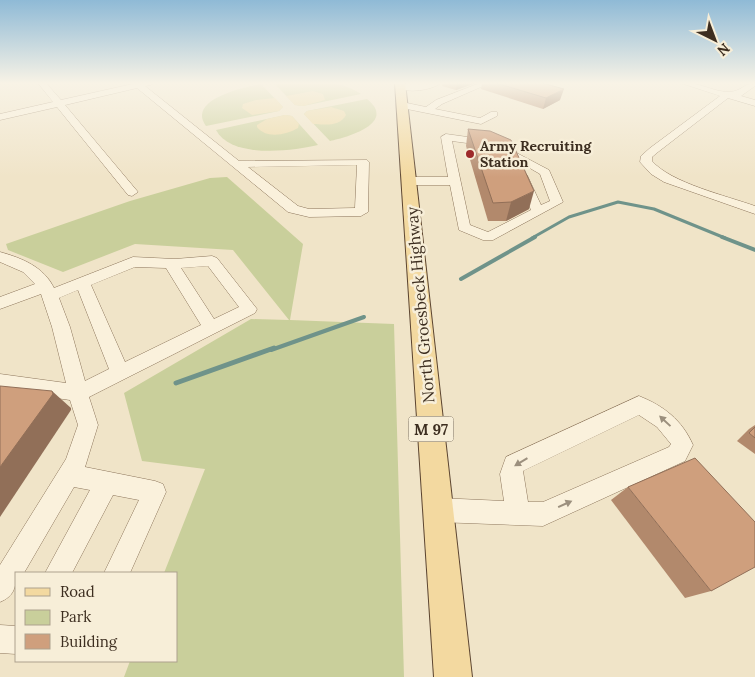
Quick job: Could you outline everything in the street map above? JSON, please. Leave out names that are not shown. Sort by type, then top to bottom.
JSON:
[{"type":"main road","name":"North Groesbeck Highway","points":[[403,115],[453,677]]},
{"type":"street","points":[[69,115],[132,192]]},
{"type":"street","points":[[179,115],[238,164],[296,210],[308,213],[361,212],[363,162],[238,164]]},
{"type":"street","points":[[453,115],[481,121],[493,115]]},
{"type":"street","points":[[700,115],[647,156],[646,162],[655,172],[668,179],[755,210]]},
{"type":"street","points":[[446,137],[489,143],[505,151],[545,172],[557,202],[488,237],[464,226],[446,137]]},
{"type":"street","points":[[505,151],[538,212]]},
{"type":"street","points":[[409,181],[455,181]]},
{"type":"street","points":[[0,257],[34,271],[47,291],[60,322],[88,425],[75,464],[0,589]]},
{"type":"street","points":[[0,303],[82,282],[133,262],[212,261],[249,308],[78,393],[0,382]]},
{"type":"street","points":[[170,263],[211,327]]},
{"type":"street","points":[[82,282],[120,372]]},
{"type":"street","points":[[438,510],[543,514],[677,454],[682,445],[676,432],[658,414],[638,405],[514,464],[511,474],[518,513]]},
{"type":"street","points":[[68,475],[156,492],[117,572]]},
{"type":"street","points":[[59,572],[107,483]]},
{"type":"street","points":[[0,639],[15,640]]},
{"type":"green space","points":[[203,115],[262,115],[206,126]]},
{"type":"green space","points":[[285,115],[292,116],[318,145],[278,151],[248,149],[224,139],[216,130]]},
{"type":"green space","points":[[305,115],[376,115],[373,122],[366,128],[330,141]]},
{"type":"green space","points":[[227,177],[303,244],[290,320],[394,324],[404,677],[124,677],[130,662],[178,662],[178,572],[164,572],[205,469],[142,461],[124,393],[251,319],[289,320],[233,250],[135,244],[63,272],[8,250],[6,244],[130,201],[210,178]]},
{"type":"sand","points":[[285,115],[292,116],[299,124],[298,128],[276,135],[261,131],[257,127],[257,125],[267,119]]},
{"type":"sand","points":[[305,115],[346,115],[337,123],[313,124]]},
{"type":"building","points":[[468,129],[490,131],[511,140],[534,191],[511,202],[493,203]]},
{"type":"building","points":[[0,386],[52,391],[53,394],[0,467]]},
{"type":"building","points":[[755,427],[755,438],[749,433]]},
{"type":"building","points":[[695,458],[755,522],[755,567],[711,591],[628,487]]},
{"type":"waterway","points":[[532,238],[569,217],[618,202],[654,209],[725,238]]},
{"type":"waterway","points":[[461,279],[535,237]]},
{"type":"waterway","points":[[722,237],[755,250]]},
{"type":"waterway","points":[[271,350],[364,317]]},
{"type":"waterway","points":[[176,383],[274,348]]},
{"type":"place","name":"Army Recruiting Station","points":[[470,154]]}]
